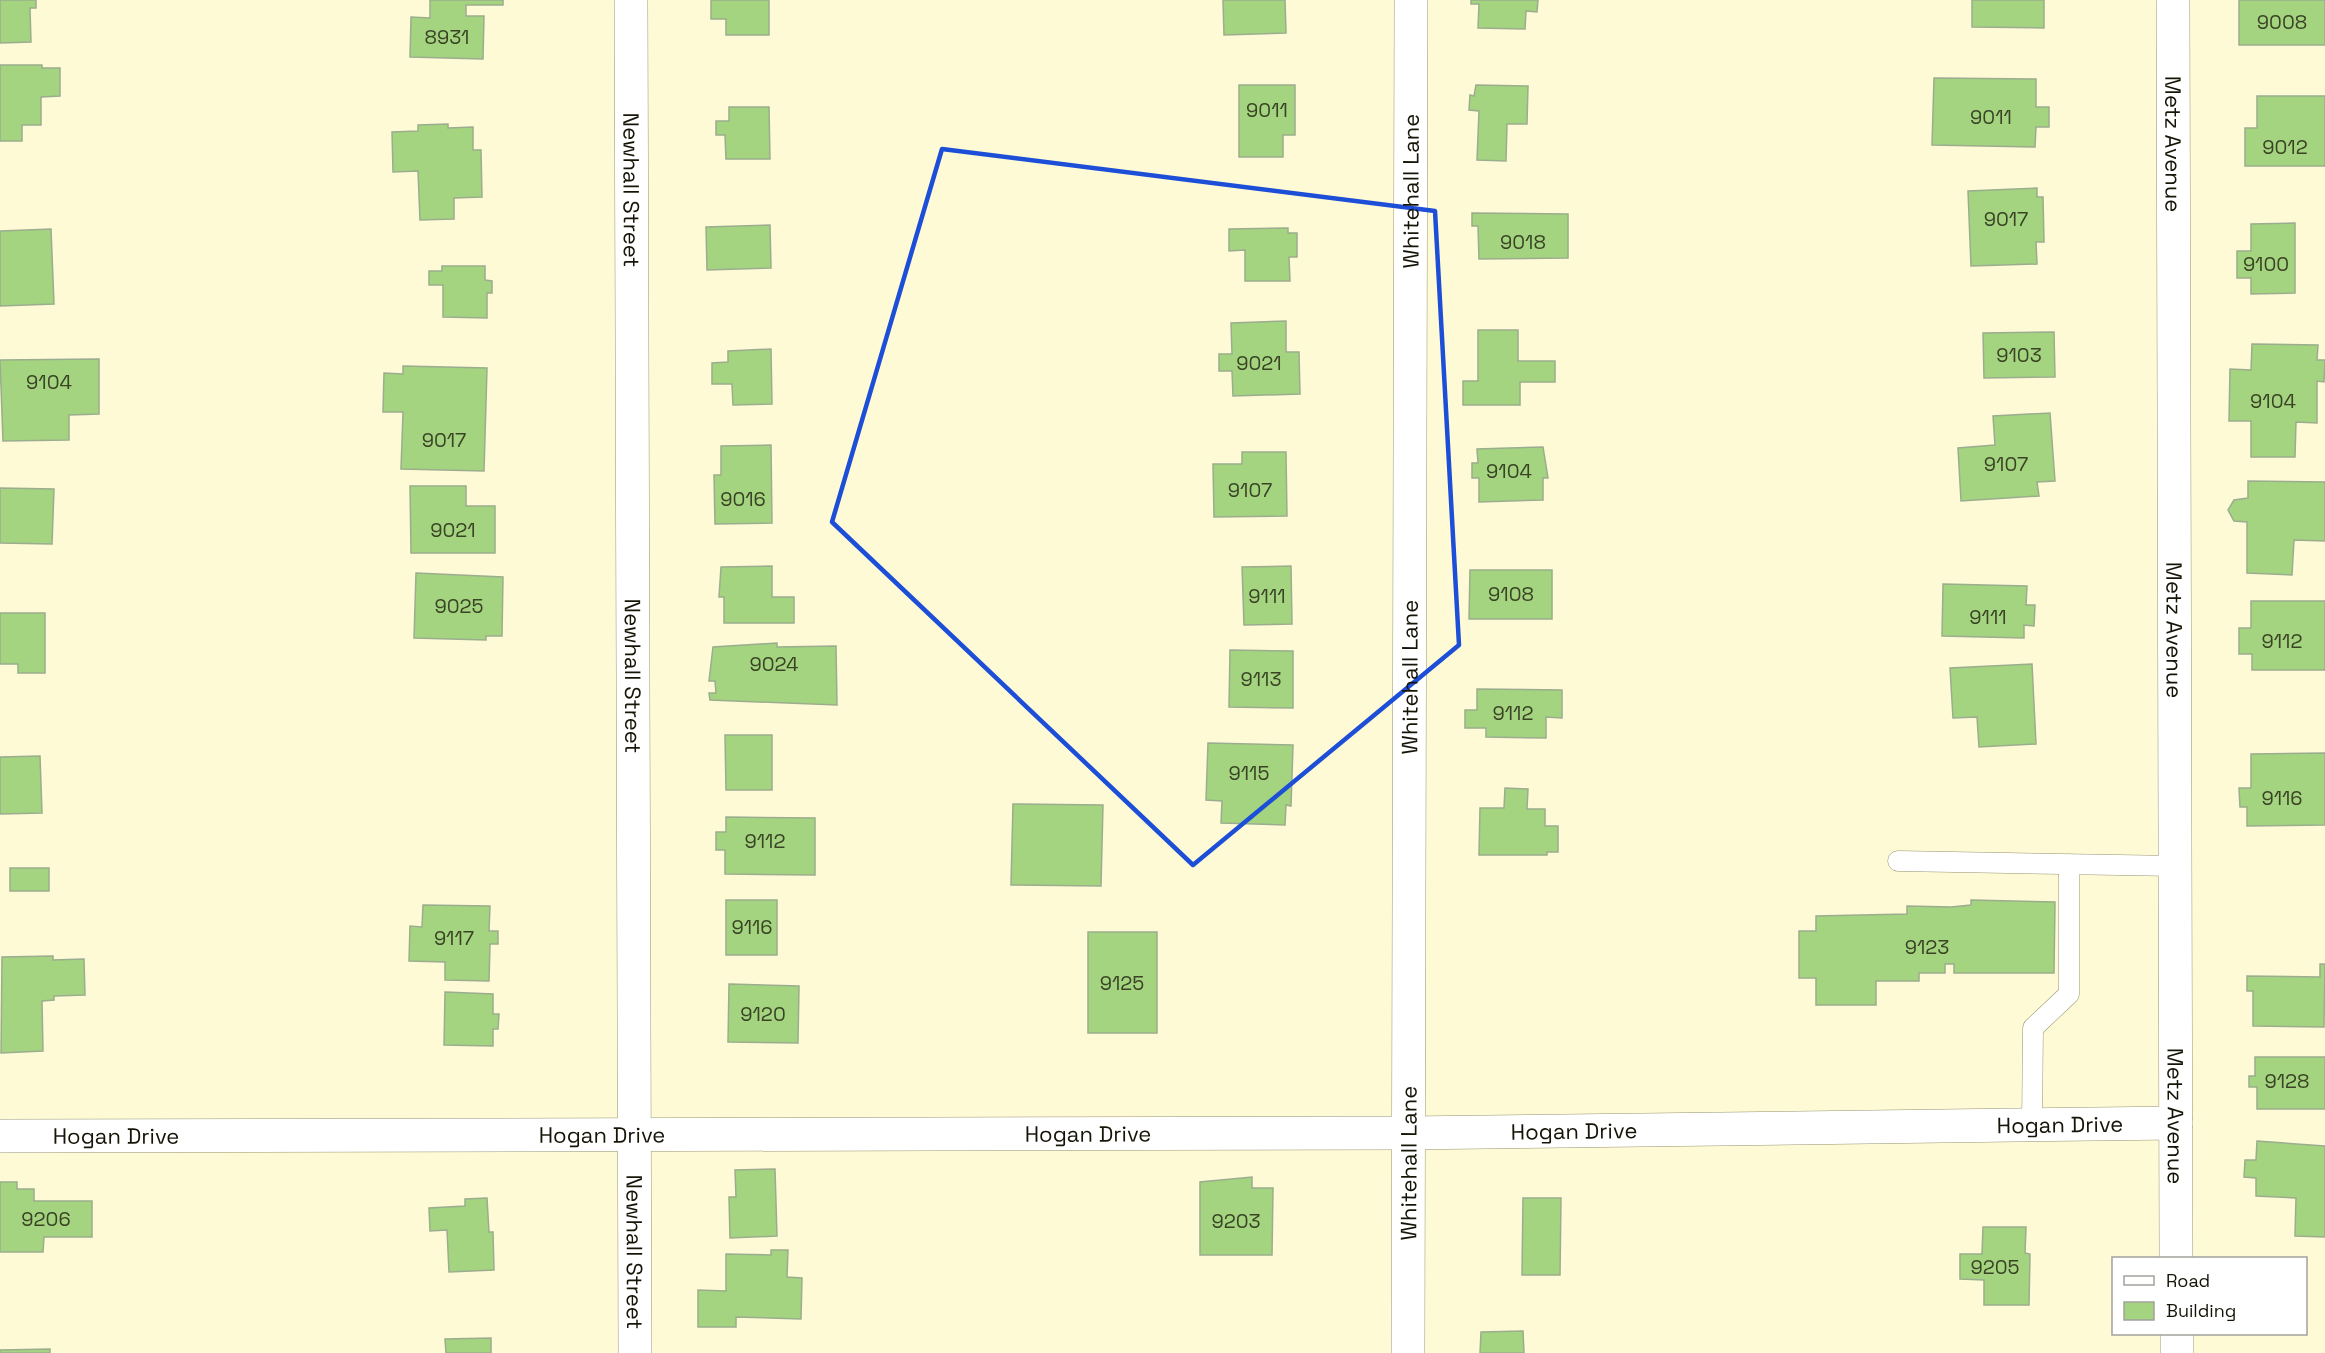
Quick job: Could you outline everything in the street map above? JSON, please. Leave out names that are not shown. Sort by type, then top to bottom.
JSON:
[{"type":"street","name":"Newhall Street","points":[[631,0],[635,1353]]},
{"type":"street","name":"Whitehall Lane","points":[[1408,1353],[1411,0]]},
{"type":"street","name":"Metz Avenue","points":[[2174,0],[2176,1257]]},
{"type":"street","name":"Hogan Drive","points":[[0,1136],[1407,1133],[2176,1123]]},
{"type":"street","points":[[2177,1335],[2177,1353]]},
{"type":"lane","points":[[1898,861],[2176,866]]},
{"type":"lane","points":[[2032,1125],[2033,1028],[2069,994],[2069,864]]},
{"type":"highlighted area","points":[[942,149],[1435,211],[1459,645],[1193,865],[832,522]]},
{"type":"building","points":[[0,0],[36,0],[36,8],[30,8],[31,42],[0,43]]},
{"type":"building","points":[[430,0],[503,0],[503,5],[466,5],[466,16],[484,16],[483,59],[410,57],[411,17],[430,18]]},
{"type":"building","points":[[711,0],[769,0],[769,35],[726,35],[726,19],[711,19]]},
{"type":"building","points":[[1223,0],[1285,0],[1286,33],[1224,35]]},
{"type":"building","points":[[1471,0],[1538,0],[1537,12],[1526,11],[1525,29],[1478,28],[1479,4],[1471,4]]},
{"type":"building","points":[[1972,0],[2044,0],[2044,28],[1972,27]]},
{"type":"building","points":[[2239,0],[2325,0],[2325,45],[2239,45]]},
{"type":"building","points":[[0,65],[42,65],[42,68],[60,68],[60,96],[41,97],[41,125],[22,125],[22,141],[0,141]]},
{"type":"building","points":[[1934,78],[2036,79],[2036,107],[2049,107],[2049,127],[2036,127],[2035,147],[1932,145]]},
{"type":"building","points":[[1239,85],[1295,85],[1295,135],[1283,135],[1283,157],[1239,157]]},
{"type":"building","points":[[1476,85],[1528,86],[1527,124],[1507,124],[1506,161],[1477,160],[1479,111],[1469,110],[1470,95],[1474,96]]},
{"type":"building","points":[[2257,96],[2325,96],[2325,166],[2245,166],[2245,128],[2257,128]]},
{"type":"building","points":[[729,107],[769,107],[770,159],[726,159],[725,135],[716,135],[716,121],[729,121]]},
{"type":"building","points":[[448,124],[448,128],[473,127],[473,150],[481,150],[482,197],[454,198],[454,219],[420,220],[418,171],[393,172],[392,132],[418,131],[418,125]]},
{"type":"building","points":[[2037,188],[2037,197],[2043,197],[2044,242],[2036,242],[2037,264],[1971,266],[1968,191]]},
{"type":"building","points":[[1472,213],[1568,214],[1568,258],[1479,259],[1478,226],[1472,226]]},
{"type":"building","points":[[2295,223],[2295,293],[2251,294],[2251,278],[2237,278],[2237,251],[2251,251],[2251,224]]},
{"type":"building","points":[[770,225],[771,268],[707,270],[706,227]]},
{"type":"building","points":[[1288,228],[1288,233],[1297,233],[1297,257],[1289,257],[1290,281],[1245,281],[1245,250],[1229,251],[1229,229]]},
{"type":"building","points":[[51,229],[54,304],[0,306],[0,231]]},
{"type":"building","points":[[442,266],[485,266],[485,280],[492,281],[492,293],[487,293],[487,318],[443,317],[443,285],[429,285],[429,271],[442,271]]},
{"type":"building","points":[[1286,321],[1286,352],[1299,352],[1300,394],[1233,396],[1232,371],[1219,371],[1219,354],[1232,354],[1231,323]]},
{"type":"building","points":[[1478,330],[1518,330],[1518,361],[1555,361],[1555,382],[1520,382],[1520,405],[1463,405],[1463,381],[1478,381]]},
{"type":"building","points":[[2054,332],[2055,377],[1984,378],[1983,333]]},
{"type":"building","points":[[2252,344],[2318,345],[2317,360],[2325,360],[2324,382],[2317,381],[2317,423],[2296,422],[2295,457],[2251,457],[2251,421],[2229,421],[2230,369],[2251,370]]},
{"type":"building","points":[[771,349],[772,404],[733,405],[732,384],[712,384],[712,363],[728,362],[728,351]]},
{"type":"building","points":[[99,359],[99,414],[69,415],[69,440],[3,441],[0,360]]},
{"type":"building","points":[[403,366],[487,368],[484,471],[401,469],[403,412],[383,412],[384,373],[403,374]]},
{"type":"building","points":[[2050,413],[2055,481],[2037,482],[2039,496],[1961,501],[1958,448],[1995,445],[1993,416]]},
{"type":"building","points":[[771,445],[772,523],[715,524],[714,475],[721,475],[721,446]]},
{"type":"building","points":[[1543,447],[1548,478],[1543,478],[1543,500],[1479,502],[1479,478],[1472,478],[1472,463],[1478,463],[1477,449]]},
{"type":"building","points":[[1242,452],[1286,452],[1287,516],[1214,517],[1213,464],[1242,464]]},
{"type":"building","points":[[2248,481],[2325,482],[2325,541],[2294,540],[2292,575],[2247,573],[2247,522],[2234,521],[2228,510],[2234,500],[2248,498]]},
{"type":"building","points":[[410,486],[466,486],[466,506],[495,506],[495,553],[411,553]]},
{"type":"building","points":[[0,488],[54,489],[52,544],[0,543]]},
{"type":"building","points":[[772,566],[772,597],[794,597],[794,623],[724,623],[724,597],[719,597],[721,567]]},
{"type":"building","points":[[1291,566],[1292,624],[1244,625],[1242,567]]},
{"type":"building","points":[[1470,570],[1552,570],[1552,619],[1469,619]]},
{"type":"building","points":[[416,573],[503,577],[502,636],[486,636],[486,640],[414,638]]},
{"type":"building","points":[[1943,584],[2027,586],[2026,605],[2035,605],[2034,626],[2024,625],[2024,638],[1942,636]]},
{"type":"building","points":[[2251,601],[2325,601],[2325,670],[2252,670],[2252,654],[2239,654],[2239,628],[2251,628]]},
{"type":"building","points":[[0,613],[45,613],[45,673],[18,673],[18,664],[0,664]]},
{"type":"building","points":[[777,643],[777,647],[836,646],[837,705],[710,700],[709,693],[716,693],[715,681],[709,681],[713,647]]},
{"type":"building","points":[[1230,650],[1293,651],[1293,708],[1229,707]]},
{"type":"building","points":[[2032,664],[2036,744],[1979,747],[1977,717],[1953,718],[1950,668]]},
{"type":"building","points":[[1477,689],[1562,690],[1562,718],[1546,717],[1546,738],[1486,737],[1486,728],[1465,728],[1465,710],[1477,710]]},
{"type":"building","points":[[725,735],[772,735],[772,790],[726,790]]},
{"type":"building","points":[[1208,743],[1293,745],[1291,806],[1286,805],[1285,825],[1221,823],[1222,801],[1206,800]]},
{"type":"building","points":[[2325,753],[2325,825],[2247,826],[2247,807],[2240,807],[2239,788],[2251,788],[2251,754]]},
{"type":"building","points":[[40,756],[42,813],[0,814],[0,757]]},
{"type":"building","points":[[1505,788],[1528,789],[1527,809],[1545,809],[1545,826],[1558,826],[1558,852],[1547,852],[1547,855],[1479,855],[1480,808],[1504,808]]},
{"type":"building","points":[[1013,804],[1103,805],[1101,886],[1011,885]]},
{"type":"building","points":[[726,817],[815,818],[815,875],[725,874],[725,850],[716,850],[716,832],[726,832]]},
{"type":"building","points":[[10,868],[49,868],[49,891],[10,891]]},
{"type":"building","points":[[726,900],[777,900],[777,955],[726,955]]},
{"type":"building","points":[[1971,900],[2055,902],[2054,973],[1954,973],[1954,964],[1945,964],[1945,973],[1919,973],[1919,981],[1876,981],[1876,1005],[1816,1005],[1816,978],[1799,978],[1799,931],[1816,931],[1816,916],[1907,914],[1907,906],[1951,907],[1971,905]]},
{"type":"building","points":[[423,905],[490,906],[489,931],[498,931],[498,944],[490,944],[489,981],[445,980],[445,962],[409,961],[410,926],[422,927]]},
{"type":"building","points":[[1088,932],[1157,932],[1157,1033],[1088,1033]]},
{"type":"building","points":[[53,956],[53,960],[84,959],[85,995],[54,996],[54,1000],[42,1001],[43,1051],[1,1053],[2,957]]},
{"type":"building","points":[[2320,964],[2325,964],[2324,1027],[2253,1026],[2253,991],[2247,991],[2247,976],[2320,977]]},
{"type":"building","points":[[729,984],[799,986],[798,1043],[728,1042]]},
{"type":"building","points":[[445,992],[493,994],[493,1014],[499,1014],[498,1029],[493,1029],[493,1046],[444,1045]]},
{"type":"building","points":[[2255,1057],[2325,1057],[2325,1109],[2257,1109],[2257,1087],[2249,1087],[2249,1076],[2255,1076]]},
{"type":"building","points":[[2257,1141],[2325,1146],[2325,1237],[2295,1236],[2296,1198],[2256,1196],[2256,1178],[2244,1177],[2245,1160],[2256,1160]]},
{"type":"building","points":[[775,1169],[777,1236],[730,1238],[729,1197],[736,1197],[735,1170]]},
{"type":"building","points":[[1252,1177],[1252,1188],[1273,1188],[1272,1255],[1200,1255],[1200,1182]]},
{"type":"building","points":[[0,1182],[17,1182],[17,1189],[34,1189],[34,1201],[92,1201],[92,1237],[44,1237],[43,1252],[0,1252]]},
{"type":"building","points":[[487,1198],[489,1232],[493,1232],[494,1270],[449,1272],[447,1230],[430,1231],[429,1208],[465,1206],[465,1199]]},
{"type":"building","points":[[1523,1198],[1561,1198],[1560,1275],[1522,1275]]},
{"type":"building","points":[[1983,1227],[2026,1227],[2025,1253],[2030,1254],[2029,1305],[1984,1305],[1984,1280],[1960,1279],[1960,1254],[1982,1254]]},
{"type":"building","points":[[771,1250],[788,1250],[787,1277],[802,1278],[801,1319],[736,1317],[736,1327],[698,1327],[698,1290],[726,1291],[726,1254],[771,1255]]},
{"type":"building","points":[[1523,1331],[1524,1353],[1480,1353],[1481,1332]]},
{"type":"building","points":[[491,1338],[491,1353],[446,1353],[445,1339]]},
{"type":"building","points":[[50,1349],[50,1353],[0,1353],[0,1350]]}]
